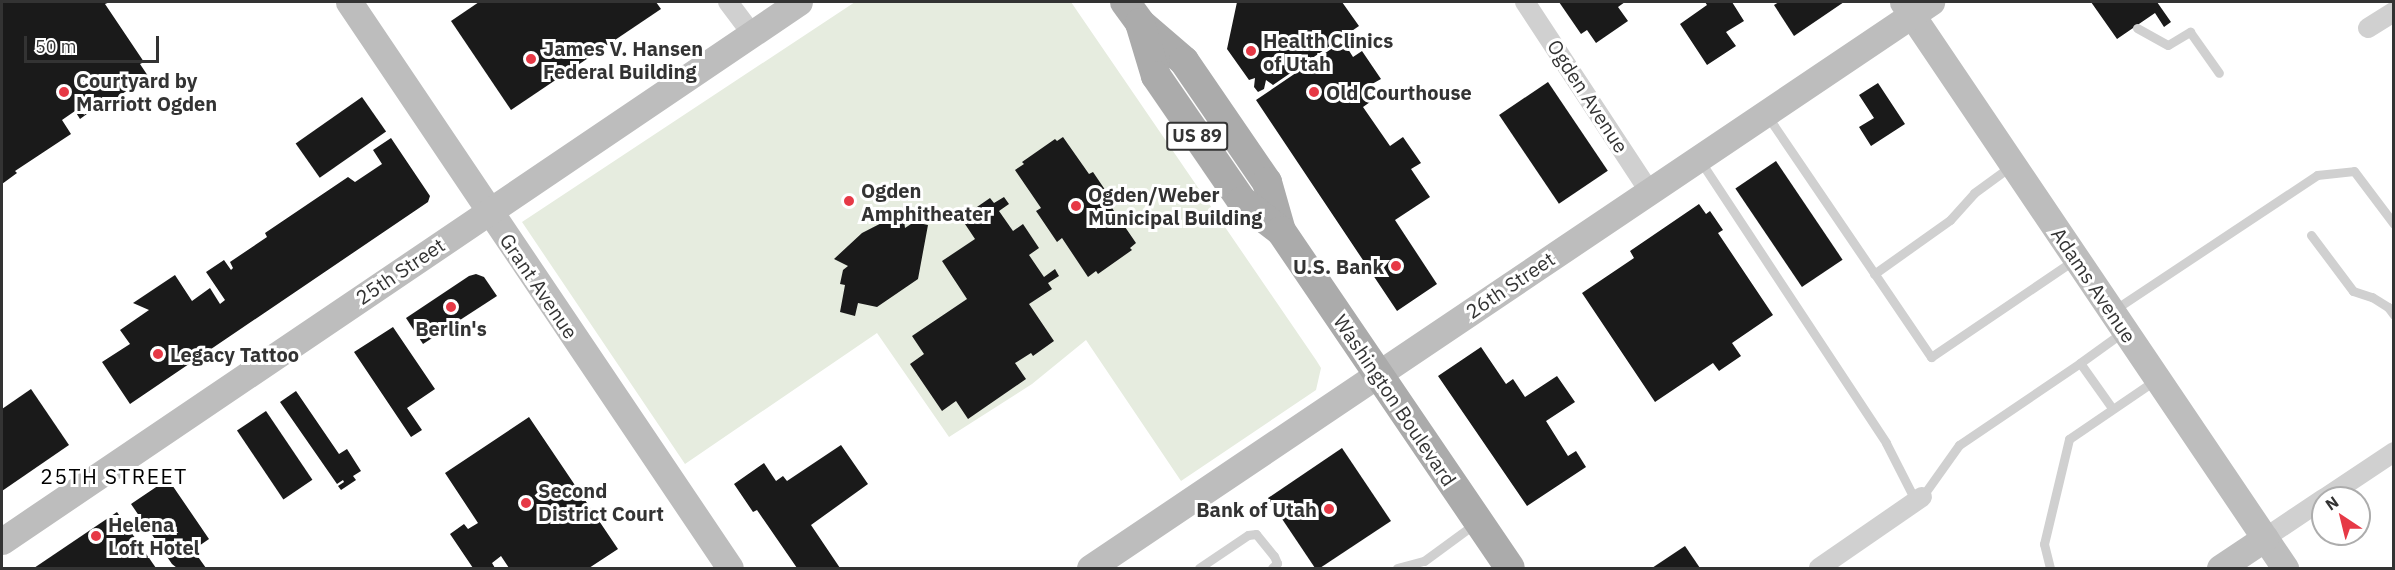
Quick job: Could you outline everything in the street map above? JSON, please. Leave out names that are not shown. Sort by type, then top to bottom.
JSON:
[{"type":"main road","name":"Washington Boulevard","points":[[1133,12],[1184,61],[1267,182],[1281,231],[1510,568]]},
{"type":"street","name":"Grant Avenue","points":[[349,2],[730,568]]},
{"type":"street","points":[[728,2],[752,34]]},
{"type":"street","name":"25th Street","points":[[2,541],[799,2]]},
{"type":"street","name":"Ogden Avenue","points":[[1525,2],[1649,191]]},
{"type":"street","name":"26th Street","points":[[1101,565],[1766,113],[1915,6]]},
{"type":"street","name":"Adams Avenue","points":[[1915,6],[2013,165],[2285,568]]},
{"type":"street","points":[[2368,28],[2394,12]]},
{"type":"street","points":[[2343,486],[2394,452]]},
{"type":"street","points":[[1819,568],[1919,500]]},
{"type":"street","points":[[2220,568],[2311,508]]},
{"type":"lane","points":[[2137,28],[2168,45],[2190,32],[2219,73]]},
{"type":"lane","points":[[1766,113],[1931,357],[2076,258]]},
{"type":"lane","points":[[1698,158],[1886,442],[1919,500],[1959,445],[2080,363],[2118,321],[2317,175],[2354,171],[2394,224]]},
{"type":"lane","points":[[1875,274],[1950,220],[1974,193],[2013,165]]},
{"type":"lane","points":[[2311,235],[2353,291],[2372,297],[2388,307],[2394,315]]},
{"type":"lane","points":[[2080,363],[2112,408]]},
{"type":"lane","points":[[2050,568],[2044,544],[2065,448],[2074,433],[2157,379]]},
{"type":"lane","points":[[1397,568],[1424,561],[1478,522]]},
{"type":"lane","points":[[1199,568],[1248,535],[1256,534],[1274,556],[1277,563],[1272,568]]},
{"type":"shaded area","points":[[855,2],[1071,2],[1316,360],[1321,368],[1316,390],[1181,481],[1086,340],[1032,384],[949,437],[877,333],[685,464],[522,222]]},
{"type":"building","name":"Courtyard by Marriott Ogden","points":[[2,2],[110,2],[105,4],[144,62],[140,64],[148,76],[96,112],[92,107],[89,109],[91,111],[80,119],[75,111],[62,120],[71,134],[15,171],[17,173],[2,184]]},
{"type":"building","name":"James V. Hansen Federal Building","points":[[479,2],[656,2],[661,9],[511,110],[451,21]]},
{"type":"building","points":[[1237,2],[1342,2],[1359,26],[1273,85],[1266,80],[1264,89],[1258,92],[1254,87],[1255,78],[1249,80],[1227,49]]},
{"type":"building","points":[[1559,2],[1625,2],[1618,7],[1628,21],[1596,43],[1587,30],[1581,34]]},
{"type":"building","points":[[1705,2],[1732,2],[1744,21],[1726,32],[1736,46],[1707,65],[1680,24],[1707,5]]},
{"type":"building","points":[[1779,2],[1844,2],[1794,36],[1774,5]]},
{"type":"building","points":[[2091,2],[2157,2],[2171,22],[2164,27],[2155,13],[2117,39]]},
{"type":"building","points":[[1343,41],[1353,57],[1362,51],[1381,79],[1372,84],[1380,95],[1363,107],[1390,146],[1403,137],[1421,163],[1411,169],[1430,197],[1395,220],[1437,284],[1397,311],[1256,100]]},
{"type":"building","points":[[1548,82],[1608,171],[1559,204],[1499,115]]},
{"type":"building","points":[[1878,83],[1905,124],[1871,146],[1859,127],[1874,118],[1859,95]]},
{"type":"building","points":[[362,97],[386,131],[320,178],[296,143]]},
{"type":"building","name":"Ogden/Weber Municipal Building","points":[[1063,137],[1089,174],[1093,172],[1114,203],[1110,205],[1136,243],[1130,248],[1132,250],[1098,274],[1096,271],[1088,277],[1062,238],[1057,242],[1036,211],[1041,208],[1015,170],[1024,164],[1022,162],[1055,139],[1057,141]]},
{"type":"building","points":[[391,138],[430,196],[428,202],[130,404],[102,362],[130,344],[120,330],[149,310],[133,303],[175,275],[192,301],[210,288],[220,304],[225,300],[206,272],[224,260],[231,270],[233,268],[230,262],[267,237],[265,233],[348,177],[355,182],[382,164],[373,150]]},
{"type":"building","points":[[1776,161],[1843,260],[1802,287],[1735,188]]},
{"type":"building","points":[[1004,197],[1009,204],[999,211],[1013,231],[1023,224],[1039,248],[1029,255],[1044,277],[1055,269],[1059,276],[1048,283],[1052,289],[1029,304],[1054,341],[1033,356],[1031,353],[1015,363],[1026,379],[968,419],[956,401],[942,411],[910,364],[924,354],[912,336],[967,299],[942,261],[975,239],[961,218],[990,198],[994,203]]},
{"type":"building","points":[[1699,204],[1706,214],[1710,211],[1723,230],[1718,233],[1773,315],[1732,343],[1741,356],[1719,371],[1713,363],[1655,402],[1582,293],[1634,258],[1630,251]]},
{"type":"building","points":[[903,212],[905,228],[914,222],[928,225],[918,279],[877,307],[858,303],[855,316],[840,312],[845,285],[840,284],[843,270],[848,266],[834,259],[862,233]]},
{"type":"building","name":"Berlin's","points":[[476,274],[484,277],[497,296],[423,344],[406,318],[469,276]]},
{"type":"building","points":[[393,327],[435,389],[407,408],[422,430],[411,437],[354,352]]},
{"type":"building","points":[[1481,347],[1506,384],[1513,379],[1525,397],[1557,376],[1575,402],[1546,421],[1568,456],[1576,451],[1586,467],[1527,506],[1438,376]]},
{"type":"building","points":[[31,389],[69,445],[2,491],[2,409]]},
{"type":"building","points":[[296,391],[339,454],[347,449],[361,471],[353,476],[356,480],[341,490],[338,486],[344,482],[343,480],[337,484],[280,402]]},
{"type":"building","points":[[266,411],[312,480],[283,499],[237,431]]},
{"type":"building","name":"Second District Court","points":[[529,417],[618,549],[589,568],[509,568],[501,556],[492,563],[495,568],[473,568],[450,534],[464,524],[468,529],[478,523],[445,473]]},
{"type":"building","points":[[841,445],[868,484],[811,525],[840,568],[797,568],[757,510],[753,512],[734,484],[764,463],[776,481],[783,476],[787,481]]},
{"type":"building","name":"Bank of Utah","points":[[1342,448],[1391,521],[1320,568],[1315,568],[1268,498]]},
{"type":"building","points":[[168,479],[209,539],[196,548],[196,554],[206,568],[177,568],[172,564],[131,504]]},
{"type":"building","points":[[117,512],[156,568],[34,568]]},
{"type":"building","points":[[1685,546],[1700,568],[1652,568]]},
{"type":"place","name":"Health Clinics of Utah","points":[[1251,51]]},
{"type":"place","name":"James V. Hansen Federal Building","points":[[531,59]]},
{"type":"place","name":"Courtyard by Marriott Ogden","points":[[64,92]]},
{"type":"place","name":"Old Courthouse","points":[[1314,92]]},
{"type":"place","name":"Ogden Amphitheater","points":[[849,201]]},
{"type":"place","name":"Ogden/Weber Municipal Building","points":[[1076,206]]},
{"type":"place","name":"U.S. Bank","points":[[1396,266]]},
{"type":"place","name":"Berlin's","points":[[451,307]]},
{"type":"place","name":"Legacy Tattoo","points":[[158,354]]},
{"type":"place","name":"Second District Court","points":[[526,503]]},
{"type":"place","name":"Bank of Utah","points":[[1329,509]]},
{"type":"place","name":"Helena Loft Hotel","points":[[96,536]]},
{"type":"district","name":"25TH STREET","points":[[114,476]]}]
